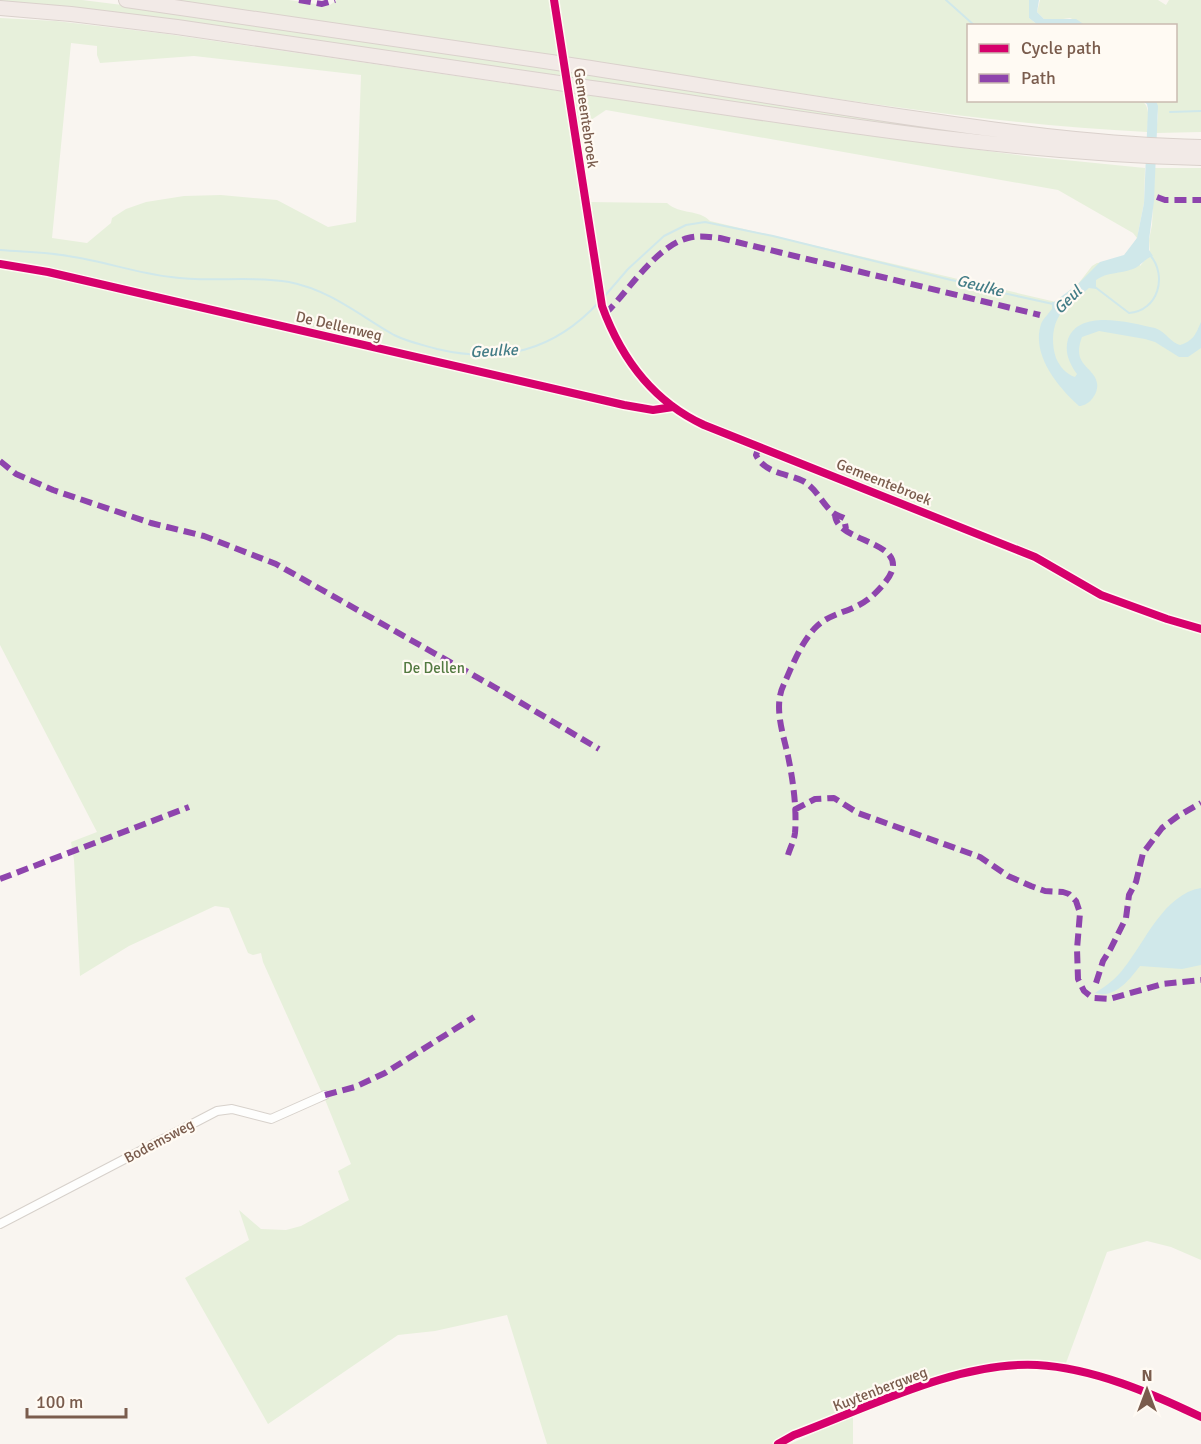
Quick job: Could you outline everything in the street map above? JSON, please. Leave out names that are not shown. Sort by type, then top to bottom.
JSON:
[{"type":"highway","points":[[126,0],[1139,150]]},
{"type":"highway","points":[[0,8],[177,27],[967,141],[1073,152],[1162,151],[1201,158]]},
{"type":"highway","points":[[1162,151],[1182,146],[1201,145]]},
{"type":"street","name":"Gemeentebroek","points":[[554,0],[599,294],[615,340],[650,388],[673,407],[694,420],[1035,557],[1101,595],[1201,629]]},
{"type":"street","name":"De Dellenweg","points":[[0,264],[48,272],[624,405],[653,410],[673,407]]},
{"type":"street","name":"Bodemsweg","points":[[0,1224],[217,1111],[232,1109],[271,1119],[325,1095]]},
{"type":"street","name":"Kuytenbergweg","points":[[778,1444],[794,1435],[917,1387],[978,1371],[1022,1365],[1056,1367],[1081,1372],[1131,1388],[1201,1417]]},
{"type":"green space","points":[[0,0],[82,0],[203,15],[1044,140],[1021,143],[0,5]]},
{"type":"green space","points":[[176,0],[289,0],[330,5],[337,0],[551,0],[559,56]]},
{"type":"green space","points":[[557,0],[1029,0],[1029,18],[1037,24],[967,24],[967,102],[1143,102],[1148,111],[1147,132],[928,112],[566,57]]},
{"type":"green space","points":[[1040,0],[1158,0],[1166,5],[1169,0],[1201,0],[1201,132],[1156,133],[1158,115],[1156,102],[1177,102],[1177,24],[1083,24],[1070,18],[1044,19],[1037,12]]},
{"type":"green space","name":"De Dellen","points":[[0,18],[56,21],[167,34],[842,132],[1025,156],[1145,168],[1144,203],[1138,233],[1140,266],[1150,254],[1149,240],[1155,168],[1201,168],[1201,1260],[1171,1247],[1147,1241],[1107,1252],[1066,1363],[1010,1361],[910,1386],[883,1395],[776,1444],[547,1444],[507,1315],[435,1331],[398,1335],[268,1424],[185,1278],[249,1240],[239,1210],[261,1229],[286,1230],[301,1226],[349,1200],[338,1171],[351,1164],[261,953],[253,955],[248,953],[229,908],[215,906],[129,946],[80,976],[71,842],[97,832],[0,645]],"holes":[[[71,43],[97,46],[100,63],[194,56],[361,75],[356,222],[328,227],[277,200],[221,195],[184,196],[146,202],[126,209],[112,218],[111,223],[87,243],[52,238]],[[606,110],[1058,190],[1133,233],[1137,238],[1129,252],[1116,261],[1097,263],[1092,266],[1078,284],[1056,302],[710,221],[706,217],[672,207],[667,203],[587,202],[576,130]]]},
{"type":"green space","points":[[853,1416],[853,1444],[790,1444]]},
{"type":"water","points":[[1029,0],[1039,0],[1037,12],[1044,19],[1076,19],[1084,24],[1037,24],[1029,18]]},
{"type":"water","name":"Geul","points":[[1144,102],[1156,102],[1158,106],[1154,201],[1149,240],[1149,250],[1153,256],[1133,269],[1100,277],[1096,280],[1096,289],[1089,288],[1064,309],[1054,329],[1055,353],[1061,367],[1075,377],[1077,374],[1067,354],[1068,339],[1074,329],[1083,324],[1107,320],[1155,328],[1180,345],[1191,339],[1201,322],[1201,348],[1188,357],[1179,357],[1155,342],[1145,339],[1099,331],[1082,337],[1079,354],[1095,377],[1097,387],[1090,401],[1079,406],[1048,370],[1040,347],[1041,324],[1052,309],[1052,302],[1078,284],[1100,262],[1124,255],[1137,238],[1144,203],[1147,104]]},
{"type":"water","points":[[1201,888],[1201,965],[1182,969],[1140,966],[1115,991],[1095,993],[1121,972],[1166,909],[1176,899]]},
{"type":"waterway","points":[[946,0],[973,24]]},
{"type":"waterway","points":[[1170,112],[1201,111]]},
{"type":"waterway","name":"Geulke","points":[[603,298],[628,269],[664,236],[686,225],[705,222],[773,236],[1053,304]]},
{"type":"waterway","name":"Geulke","points":[[0,250],[60,255],[186,279],[260,279],[289,282],[331,297],[399,337],[437,349],[483,355],[505,354],[545,342],[582,319],[599,302]]},
{"type":"waterway","points":[[1095,287],[1129,313],[1139,311],[1153,299],[1159,282],[1155,263],[1150,255]]},
{"type":"marked path","points":[[299,0],[322,4],[335,0]]},
{"type":"marked path","points":[[1157,197],[1165,200],[1201,200]]},
{"type":"marked path","points":[[604,312],[609,310],[645,268],[666,249],[677,242],[700,236],[720,238],[1040,315]]},
{"type":"marked path","points":[[759,447],[756,455],[765,466],[808,484],[832,512],[844,518],[846,529]]},
{"type":"marked path","points":[[0,461],[16,474],[53,490],[151,523],[204,536],[276,564],[599,749]]},
{"type":"marked path","points":[[788,855],[794,836],[795,814],[791,775],[780,720],[781,692],[797,655],[815,628],[825,620],[869,599],[885,583],[893,568],[891,557],[884,550],[844,529],[837,523],[835,514]]},
{"type":"marked path","points":[[794,810],[815,799],[834,798],[858,813],[980,857],[1008,876],[1031,886],[1045,891],[1069,894],[1076,901],[1080,913],[1077,949],[1078,979],[1084,991],[1093,998],[1109,999],[1163,984],[1201,980]]},
{"type":"marked path","points":[[1096,983],[1103,961],[1126,918],[1129,895],[1136,882],[1143,853],[1162,828],[1201,803]]},
{"type":"marked path","points":[[0,879],[189,807]]},
{"type":"marked path","points":[[325,1095],[355,1087],[385,1073],[474,1017]]},
{"type":"cycle path","points":[[554,0],[602,306],[629,360],[654,391],[685,415],[704,425],[1035,557],[1101,595],[1201,629]]},
{"type":"cycle path","points":[[0,264],[48,272],[624,405],[653,410],[673,407]]},
{"type":"cycle path","points":[[778,1444],[794,1435],[913,1388],[976,1370],[1007,1366],[1058,1367],[1100,1376],[1162,1399],[1201,1417]]}]
